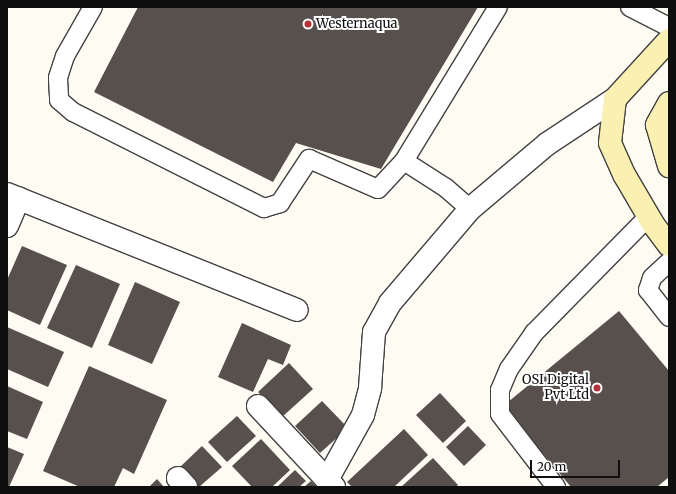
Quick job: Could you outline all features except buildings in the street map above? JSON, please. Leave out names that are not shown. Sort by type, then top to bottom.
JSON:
[{"type":"main road","points":[[669,40],[616,99],[610,143],[624,176],[648,217],[669,245]]},
{"type":"main road","points":[[669,103],[657,125],[669,166]]},
{"type":"street","points":[[258,406],[331,483],[363,415],[370,388],[374,332],[390,303],[470,208],[547,144],[616,99]]},
{"type":"street","points":[[7,226],[13,196],[297,310]]},
{"type":"lane","points":[[93,7],[64,56],[58,78],[59,100],[73,112],[264,208],[280,203],[309,159],[378,189],[404,161],[498,7]]},
{"type":"lane","points":[[630,7],[669,26]]},
{"type":"lane","points":[[404,161],[446,188],[470,208]]},
{"type":"lane","points":[[556,487],[500,414],[500,390],[509,369],[534,333],[648,217]]},
{"type":"lane","points":[[669,262],[652,278],[648,290],[669,317]]},
{"type":"place","name":"Westernaqua","points":[[308,24]]},
{"type":"place","name":"OSI Digital Pvt Ltd","points":[[597,388]]}]
